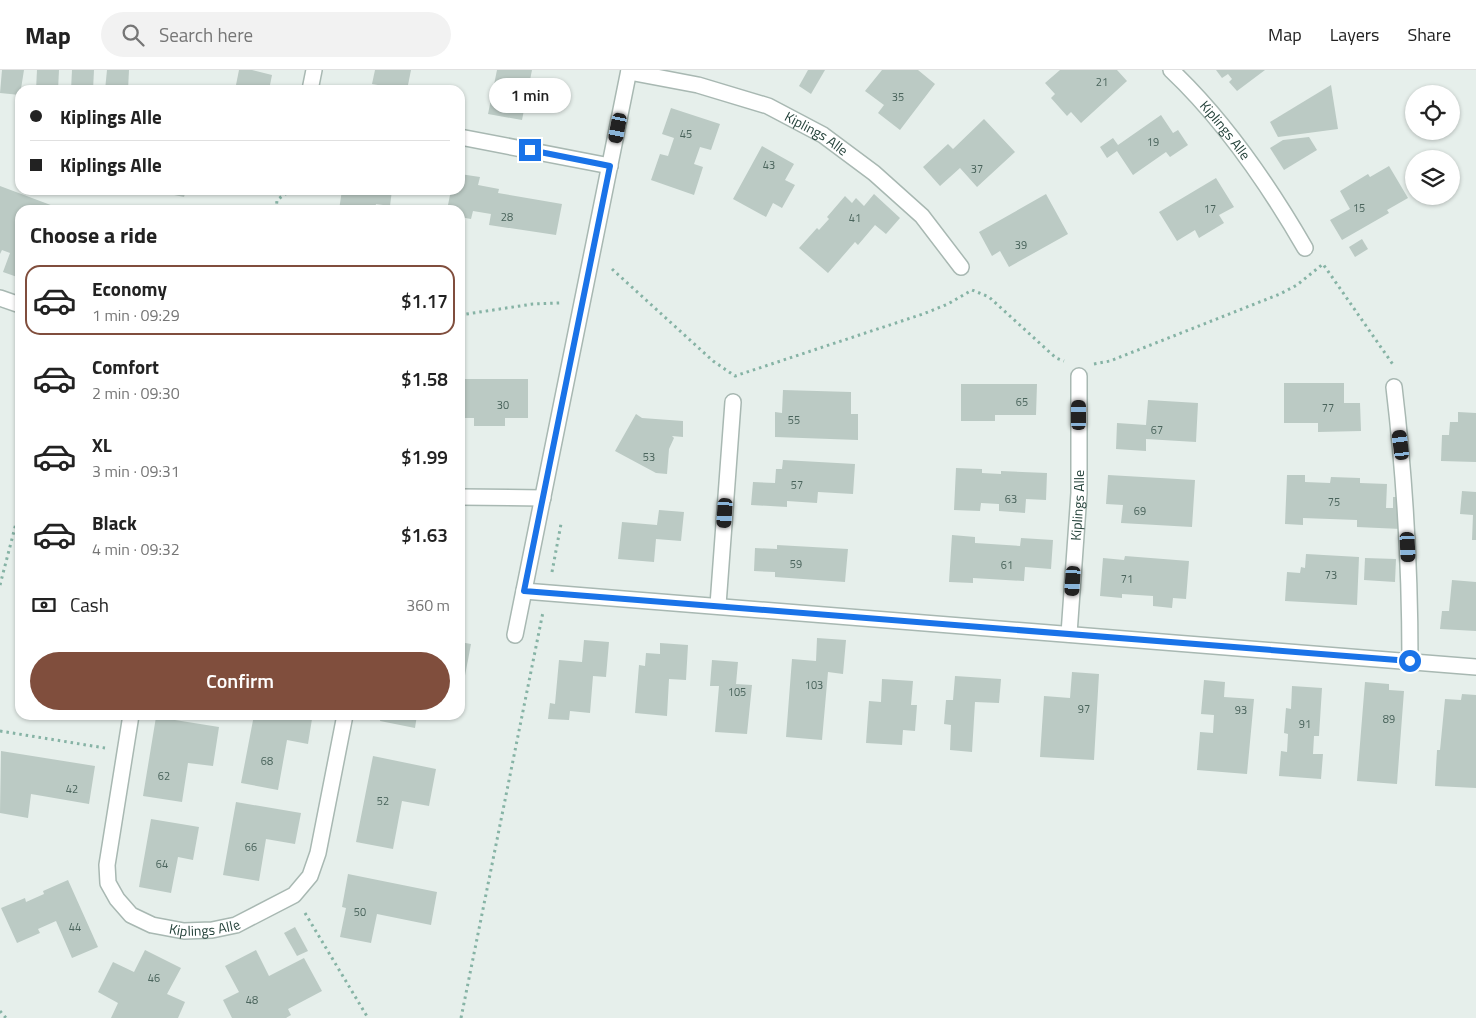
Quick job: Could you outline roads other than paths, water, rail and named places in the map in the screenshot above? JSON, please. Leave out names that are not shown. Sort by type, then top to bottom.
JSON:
[{"type":"street","points":[[311,85],[314,70]]},
{"type":"street","name":"Kiplings Alle","points":[[1171,70],[1185,83],[1246,155],[1305,248]]},
{"type":"street","name":"Kiplings Alle","points":[[515,635],[629,71],[698,86],[768,106],[823,135],[874,173],[922,216],[960,267]]},
{"type":"street","points":[[465,138],[610,166]]},
{"type":"street","points":[[0,298],[15,303]]},
{"type":"street","name":"Kiplings Alle","points":[[1069,634],[1079,493],[1079,368]]},
{"type":"street","points":[[1394,387],[1406,508],[1410,585],[1410,661]]},
{"type":"street","points":[[718,605],[733,402]]},
{"type":"street","points":[[465,497],[543,498]]},
{"type":"street","points":[[524,591],[1476,667]]},
{"type":"street","name":"Kiplings Alle","points":[[130,720],[107,865],[108,883],[117,899],[131,915],[152,925],[184,931],[212,930],[236,924],[294,895],[310,876],[318,853],[344,720]]}]
